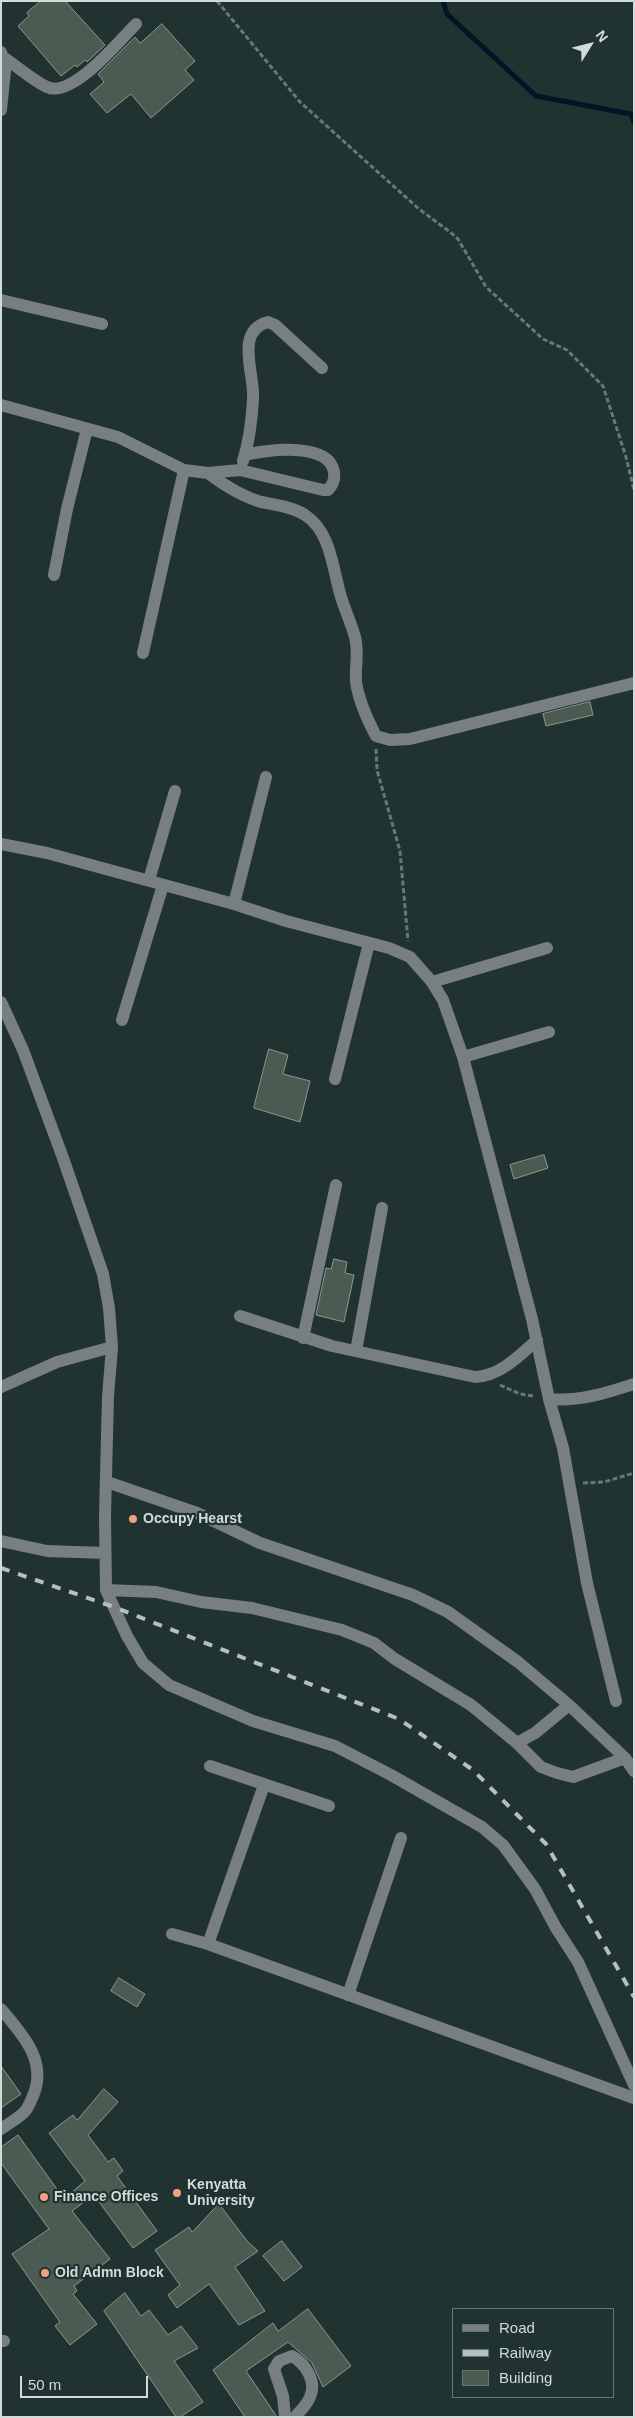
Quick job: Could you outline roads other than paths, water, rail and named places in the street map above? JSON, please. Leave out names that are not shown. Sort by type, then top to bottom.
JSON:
[{"type":"street","points":[[2,54],[48,88],[60,90],[75,84],[136,24]]},
{"type":"street","points":[[1,110],[5,93],[2,54]]},
{"type":"street","points":[[1,300],[102,324]]},
{"type":"street","points":[[240,470],[254,397],[248,354],[251,335],[255,328],[268,322],[275,325],[322,368]]},
{"type":"street","points":[[1,405],[118,437],[184,470],[208,473],[240,470],[323,490],[328,490],[333,482],[334,471],[330,463],[318,455],[286,449],[267,450],[244,455]]},
{"type":"street","points":[[54,575],[67,509],[87,429]]},
{"type":"street","points":[[143,652],[184,470]]},
{"type":"street","points":[[208,473],[230,490],[259,501],[292,509],[306,515],[316,525],[334,563],[342,598],[355,637],[358,657],[356,680],[361,704],[376,736],[390,740],[410,739],[634,683]]},
{"type":"street","points":[[234,904],[266,776]]},
{"type":"street","points":[[149,880],[174,791]]},
{"type":"street","points":[[1,844],[47,852],[234,904],[286,921],[369,942],[410,957],[432,982],[443,1000],[463,1057],[537,1340],[570,1483],[587,1583],[616,1701]]},
{"type":"street","points":[[122,1020],[163,885]]},
{"type":"street","points":[[335,1079],[369,942]]},
{"type":"street","points":[[432,982],[547,948]]},
{"type":"street","points":[[3,1010],[26,1058],[63,1158],[103,1274],[110,1308],[112,1347],[108,1397],[106,1590],[127,1636],[143,1663],[169,1685],[253,1720],[335,1746],[459,1813],[482,1827],[503,1845],[535,1889],[556,1928],[578,1962],[634,2085]]},
{"type":"street","points":[[463,1057],[549,1032]]},
{"type":"street","points":[[303,1338],[336,1185]]},
{"type":"street","points":[[356,1351],[382,1208]]},
{"type":"street","points":[[240,1316],[303,1338],[475,1377],[487,1376],[511,1363],[537,1340]]},
{"type":"street","points":[[1,1386],[57,1362],[112,1347]]},
{"type":"street","points":[[550,1399],[565,1401],[588,1397],[634,1384]]},
{"type":"street","points":[[107,1482],[198,1513],[260,1543],[413,1595],[467,1624],[518,1662],[569,1705],[625,1758],[634,1771]]},
{"type":"street","points":[[1,1541],[47,1551],[105,1553]]},
{"type":"street","points":[[106,1590],[156,1592],[201,1602],[252,1608],[342,1630],[374,1643],[395,1659],[440,1684],[485,1714],[541,1767],[573,1777],[625,1758]]},
{"type":"street","points":[[517,1743],[535,1733],[569,1705]]},
{"type":"street","points":[[210,1766],[329,1806]]},
{"type":"street","points":[[208,1944],[264,1785]]},
{"type":"street","points":[[348,1995],[401,1838]]},
{"type":"street","points":[[172,1934],[208,1944],[634,2098]]},
{"type":"street","points":[[1,2009],[34,2052],[37,2066],[36,2088],[26,2110],[1,2129]]},
{"type":"street","points":[[284,2417],[283,2396],[274,2369],[279,2361],[292,2356],[302,2363],[312,2383],[310,2399],[295,2417]]},
{"type":"waterway","points":[[443,1],[447,14],[536,96],[631,114],[634,122]]},
{"type":"railway","points":[[1,1568],[114,1607],[399,1719],[473,1770],[546,1844],[634,1997]]},
{"type":"place","name":"Occupy Hearst","points":[[133,1519]]},
{"type":"place","name":"Kenyatta University","points":[[177,2193]]},
{"type":"place","name":"Finance Offices","points":[[44,2197]]},
{"type":"place","name":"Old Admn Block","points":[[45,2273]]}]
